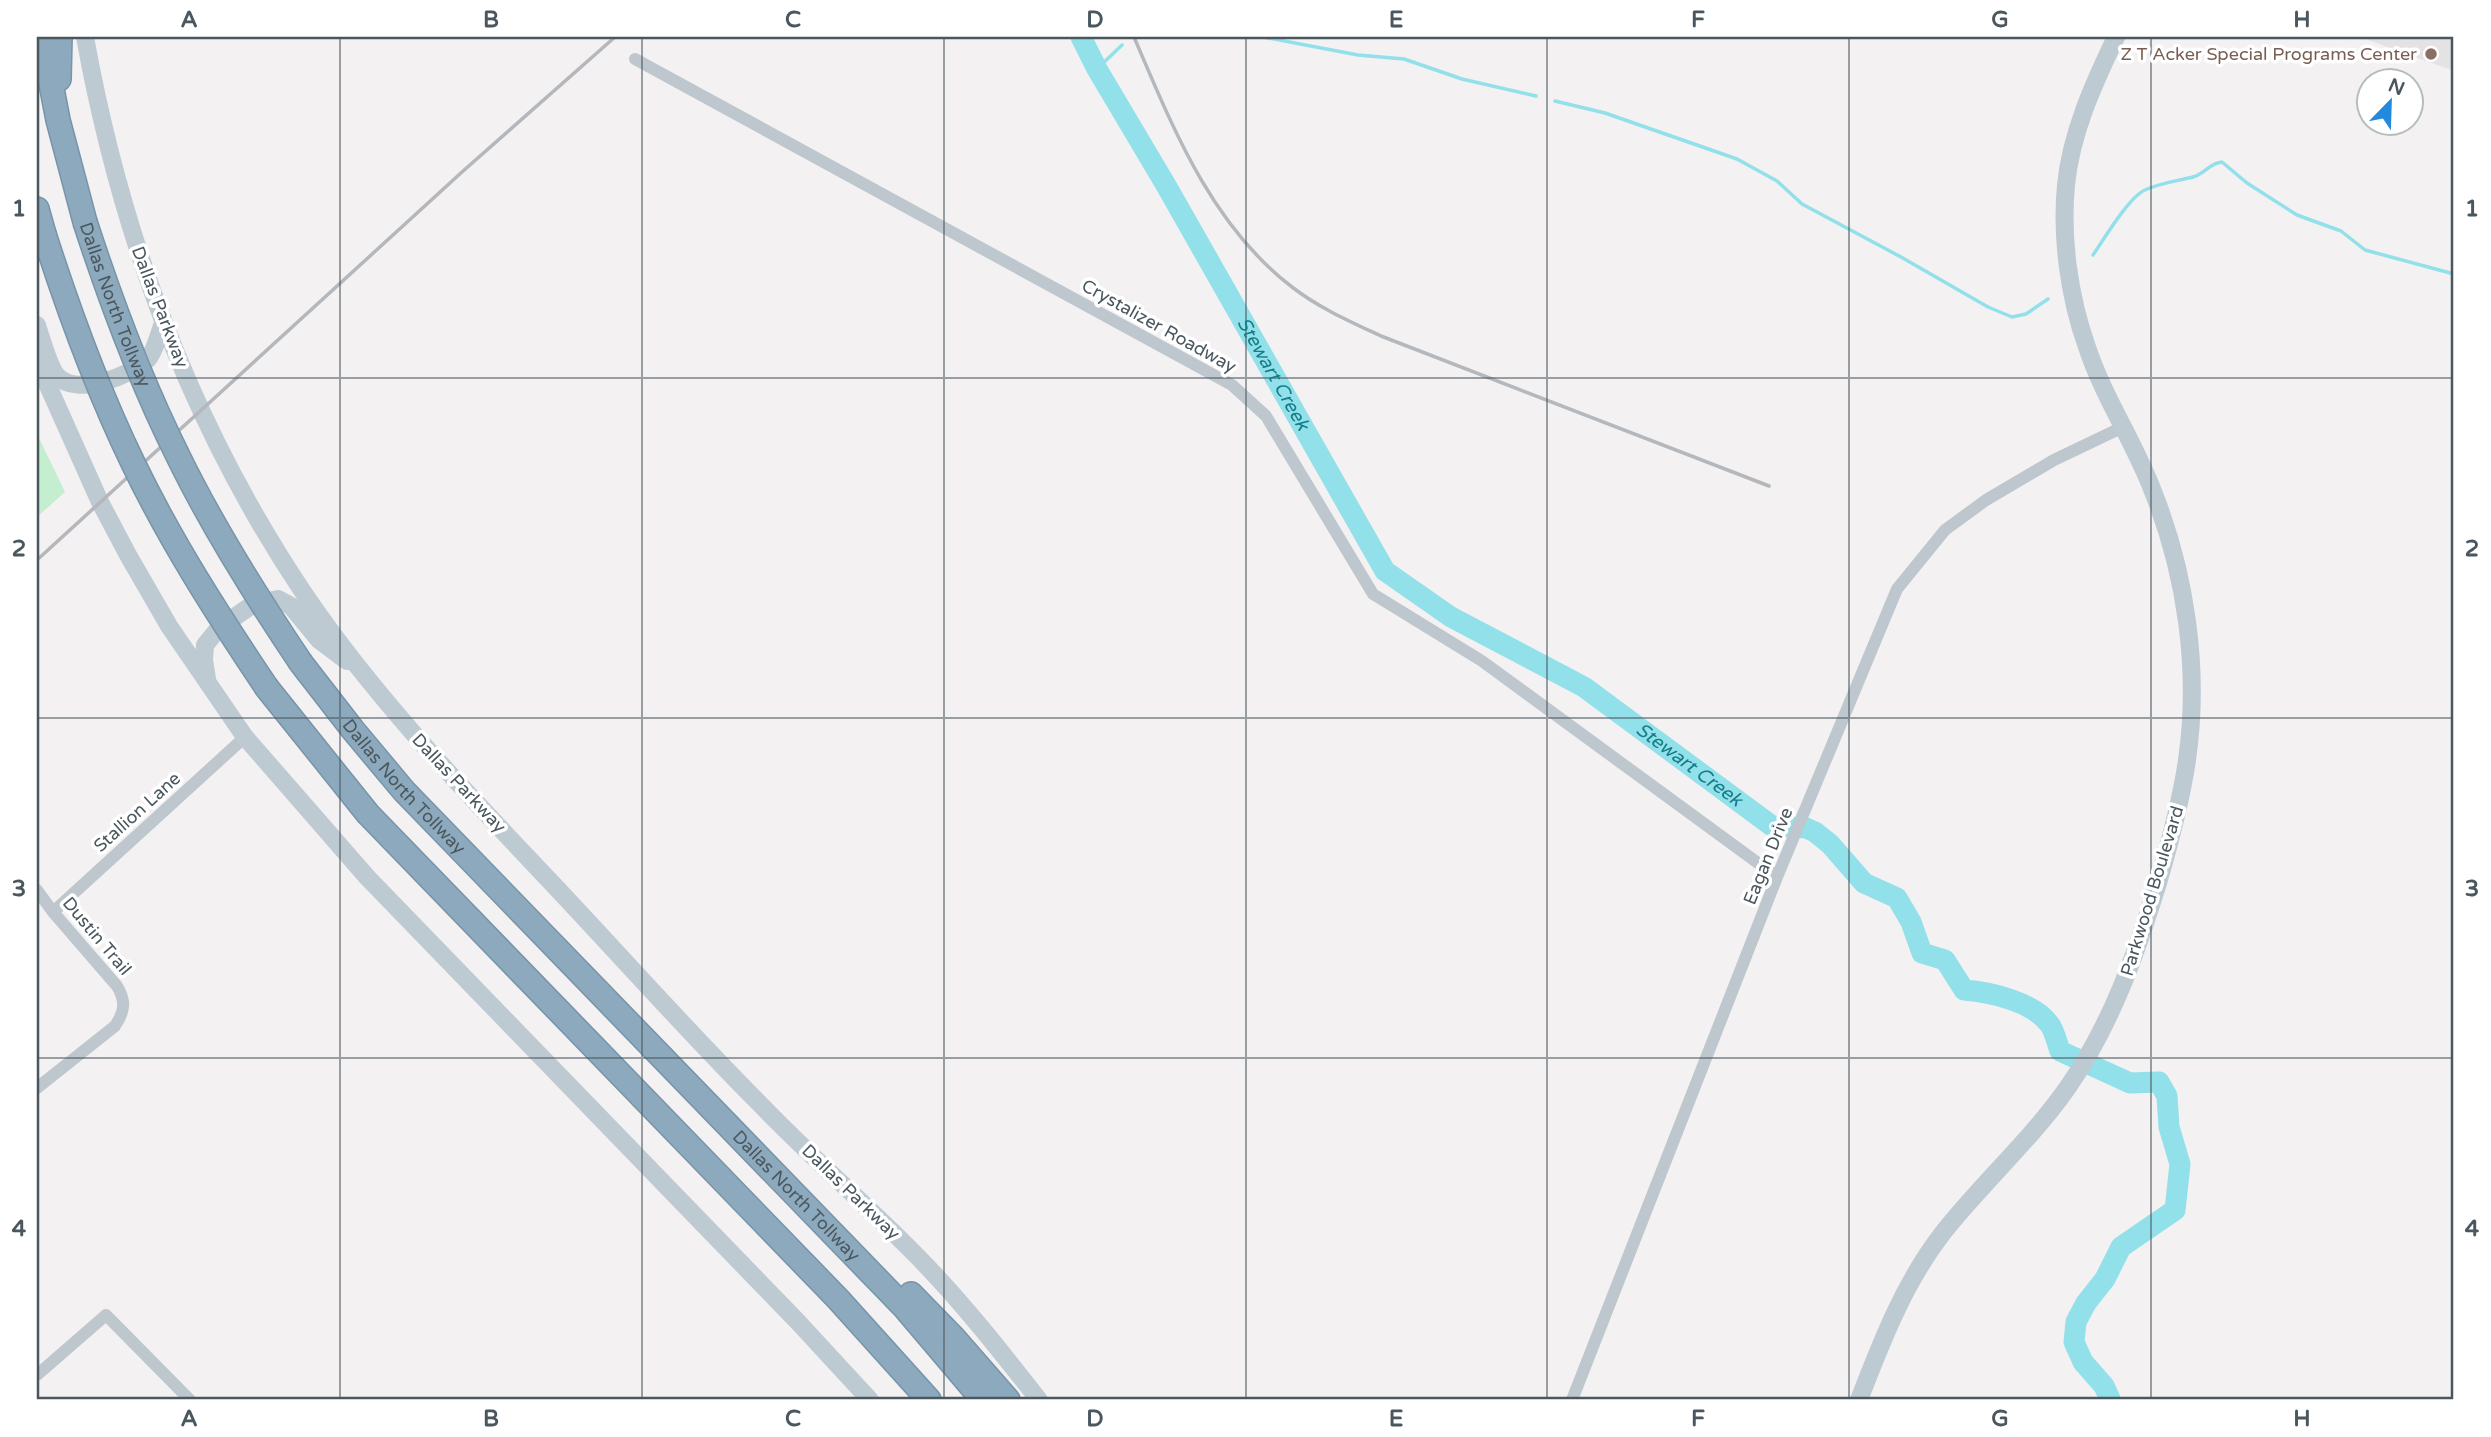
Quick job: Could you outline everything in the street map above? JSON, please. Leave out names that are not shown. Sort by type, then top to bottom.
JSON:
[{"type":"highway","name":"Dallas North Tollway","points":[[42,37],[58,120],[85,222],[113,306],[144,383],[178,457],[248,583],[301,663],[404,791],[856,1256],[984,1400]]},
{"type":"highway","points":[[58,120],[60,37]]},
{"type":"highway","points":[[37,209],[69,311],[133,463],[212,606],[267,688],[368,814],[895,1361],[929,1400]]},
{"type":"highway","points":[[856,1256],[917,1298],[1007,1400]]},
{"type":"highway","points":[[895,1361],[915,1400]]},
{"type":"main road","name":"Dallas Parkway","points":[[85,37],[111,161],[143,269],[163,323],[202,412],[241,489],[306,595],[358,669],[422,745],[759,1104],[914,1253],[970,1315],[1039,1400]]},
{"type":"main road","name":"Parkwood Boulevard","points":[[1859,1400],[1911,1280],[1940,1236],[2037,1129],[2070,1085],[2106,1022],[2125,981],[2172,834],[2184,781],[2192,715],[2189,637],[2175,557],[2151,487],[2087,347],[2071,280],[2066,222],[2066,188],[2070,160],[2077,134],[2116,37]]},
{"type":"main road","points":[[37,325],[56,376],[72,385],[97,384],[121,375],[149,358],[163,323]]},
{"type":"main road","points":[[37,361],[100,502],[128,555],[169,626],[245,737],[367,877],[798,1322],[870,1400]]},
{"type":"main road","points":[[209,685],[204,660],[205,645],[219,628],[252,605],[278,598],[291,606],[318,640],[358,669]]},
{"type":"street","name":"Crystalizer Roadway","points":[[635,59],[1232,385],[1266,416],[1373,594],[1482,661],[1777,877]]},
{"type":"street","name":"Eagan Drive","points":[[1572,1400],[1777,877],[1889,605],[1908,575],[1945,530],[1986,500],[2054,460],[2123,427]]},
{"type":"street","name":"Stallion Lane","points":[[53,912],[245,737]]},
{"type":"street","name":"Dustin Trail","points":[[37,890],[117,986],[123,995],[124,1006],[115,1026],[37,1088]]},
{"type":"street","points":[[37,1376],[106,1315],[190,1400]]},
{"type":"shaded area","name":"Z T Acker Special Programs Center","points":[[2360,37],[2454,37],[2454,71]]},
{"type":"green space","points":[[37,434],[65,492],[37,517]]},
{"type":"waterway","name":"Stewart Creek","points":[[1081,37],[1385,571],[1451,617],[1584,687],[1772,826],[1806,828],[1815,832],[1830,844],[1864,883],[1897,898],[1911,922],[1922,953],[1945,960],[1964,990],[1999,996],[2034,1010],[2050,1025],[2060,1051],[2130,1083],[2159,1082],[2167,1096],[2169,1127],[2180,1164],[2175,1210],[2121,1247],[2105,1279],[2086,1303],[2076,1322],[2074,1342],[2083,1362],[2104,1386],[2110,1399],[2108,1400]]},
{"type":"waterway","points":[[1263,37],[1358,55],[1404,59],[1462,79],[1536,96]]},
{"type":"waterway","points":[[1097,69],[1122,45]]},
{"type":"waterway","points":[[1555,101],[1605,113],[1737,159],[1777,181],[1802,204],[1988,307],[2012,317],[2026,314],[2048,299]]},
{"type":"waterway","points":[[2093,255],[2117,219],[2139,194],[2157,186],[2197,176],[2214,164],[2222,162],[2247,183],[2297,215],[2341,231],[2365,250],[2454,274]]},
{"type":"railway","points":[[37,560],[462,172],[615,37]]},
{"type":"railway","points":[[1134,37],[1180,140],[1217,205],[1239,235],[1264,262],[1302,295],[1381,336],[1769,486]]},
{"type":"place","name":"Z T Acker Special Programs Center","points":[[2431,54]]}]
